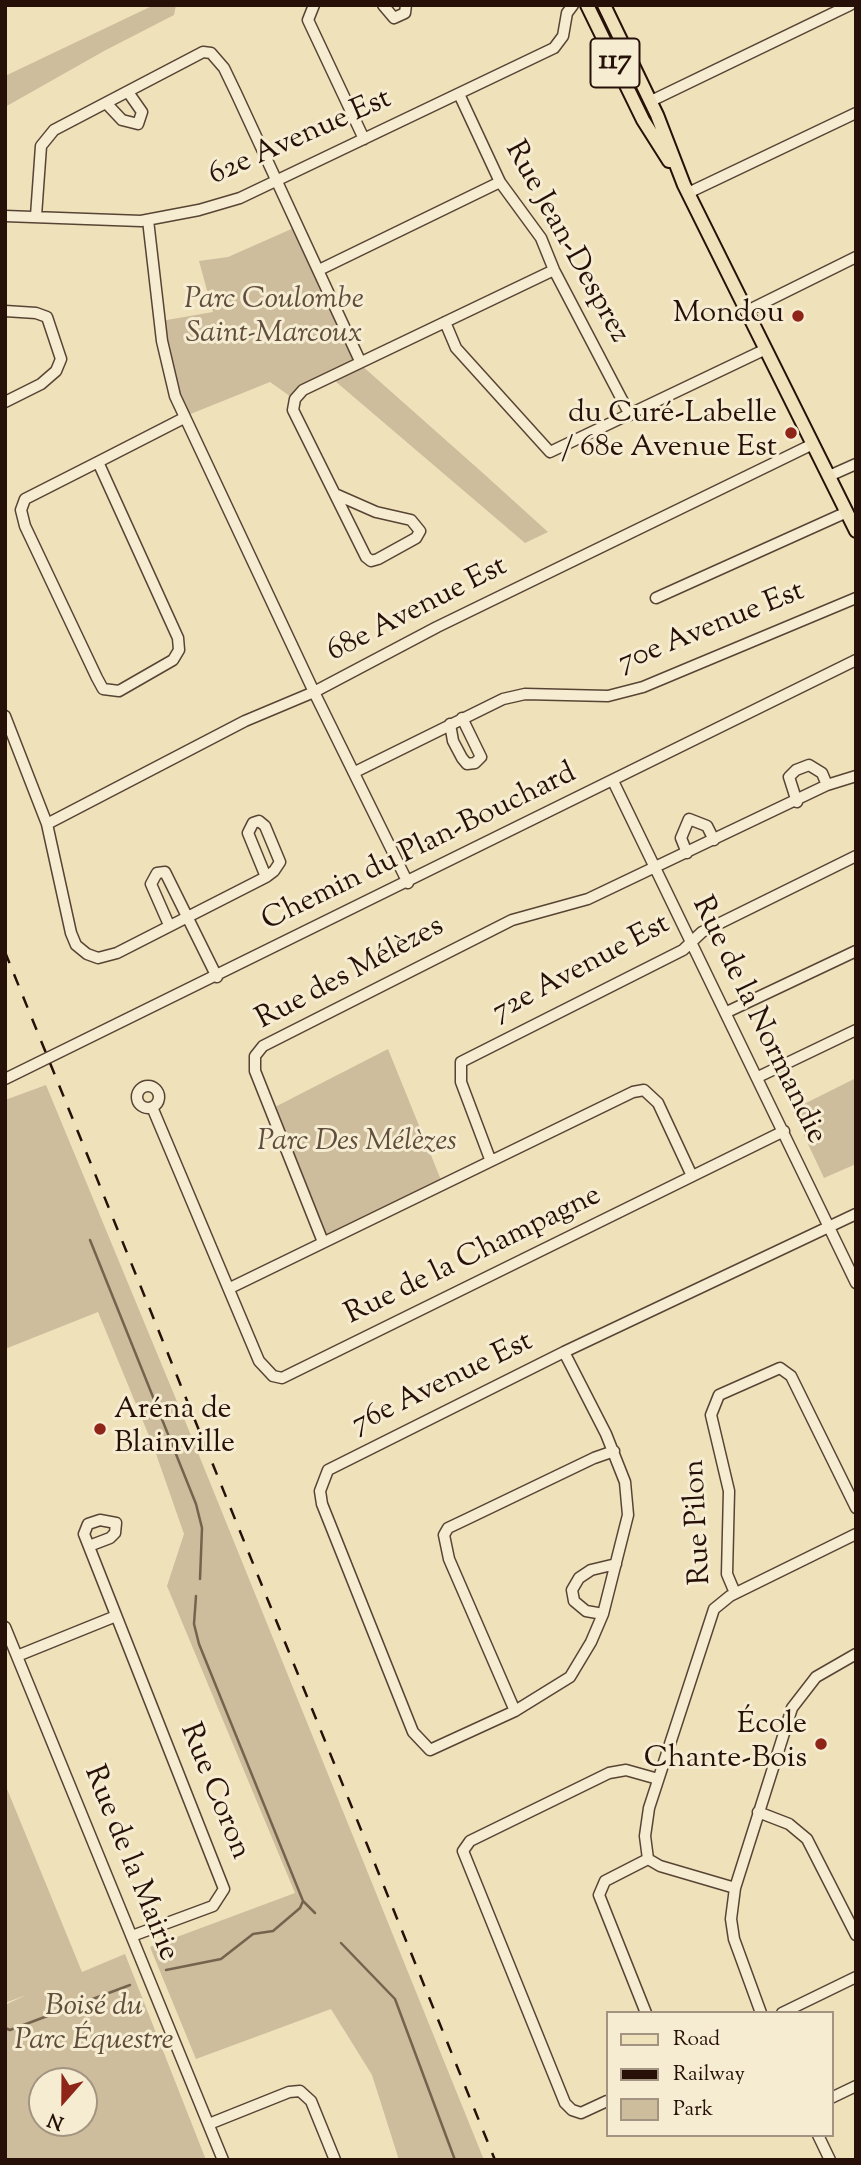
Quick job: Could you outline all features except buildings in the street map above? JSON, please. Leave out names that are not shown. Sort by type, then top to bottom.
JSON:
[{"type":"main road","name":"117","points":[[587,5],[643,121],[686,189]]},
{"type":"main road","name":"117","points":[[604,5],[651,101],[686,189],[856,531]]},
{"type":"street","points":[[314,5],[307,20],[364,139]]},
{"type":"street","points":[[383,5],[394,18],[405,13],[406,5]]},
{"type":"street","name":"62e Avenue Est","points":[[5,216],[99,221],[148,220],[222,204],[277,181],[557,46],[563,36],[567,13],[573,5]]},
{"type":"street","points":[[651,101],[850,5]]},
{"type":"street","points":[[36,216],[42,141],[54,130],[203,52],[211,53],[224,68],[360,361]]},
{"type":"street","points":[[106,103],[122,120],[138,124],[142,112],[128,92]]},
{"type":"street","name":"Rue Jean-Desprez","points":[[458,94],[500,182],[541,238],[554,270],[630,415]]},
{"type":"street","points":[[686,189],[856,113]]},
{"type":"street","points":[[319,270],[500,182]]},
{"type":"street","points":[[148,220],[162,341],[175,396],[314,692],[408,883]]},
{"type":"street","points":[[747,311],[856,257]]},
{"type":"street","points":[[335,494],[376,512],[411,520],[420,531],[416,538],[371,561],[366,557],[293,410],[295,399],[303,390],[554,270]]},
{"type":"street","points":[[5,312],[36,313],[47,317],[61,359],[56,371],[41,384],[5,402]]},
{"type":"street","points":[[444,321],[456,348],[550,452],[766,349]]},
{"type":"street","points":[[98,462],[178,638],[179,650],[173,660],[119,691],[103,690],[25,526],[20,510],[25,499],[184,418]]},
{"type":"street","name":"68e Avenue Est","points":[[47,824],[245,721],[314,692],[437,626],[813,444]]},
{"type":"street","points":[[829,476],[856,464]]},
{"type":"street","points":[[656,598],[847,512]]},
{"type":"street","name":"70e Avenue Est","points":[[355,772],[503,699],[525,694],[607,696],[643,688],[856,598]]},
{"type":"street","name":"Chemin du Plan-Bouchard","points":[[5,1079],[408,883],[856,660]]},
{"type":"street","points":[[5,716],[47,824],[71,933],[76,945],[87,954],[98,958],[117,953],[266,877],[281,862],[265,825],[259,821],[253,823],[248,833],[266,877]]},
{"type":"street","points":[[450,724],[453,741],[462,758],[467,764],[475,763],[481,757],[462,718]]},
{"type":"street","points":[[797,802],[789,777],[796,770],[809,765],[822,773],[827,785]]},
{"type":"street","name":"Rue des Mélèzes","points":[[323,1241],[255,1071],[255,1056],[263,1046],[512,920],[587,899],[797,802],[827,785],[856,776]]},
{"type":"street","name":"Rue de la Normandie","points":[[613,781],[856,1283]]},
{"type":"street","points":[[687,853],[681,838],[689,820],[707,826],[714,840]]},
{"type":"street","name":"72e Avenue Est","points":[[490,1159],[461,1082],[461,1062],[683,950],[699,934],[856,856]]},
{"type":"street","points":[[169,925],[151,884],[157,873],[165,872],[217,977]]},
{"type":"street","points":[[727,1012],[856,951]]},
{"type":"street","points":[[758,1077],[856,1030]]},
{"type":"street","points":[[152,1107],[230,1288],[490,1159],[633,1092],[644,1090],[658,1103],[692,1177]]},
{"type":"street","name":"Rue de la Champagne","points":[[230,1288],[259,1361],[273,1376],[282,1378],[784,1131]]},
{"type":"street","name":"76e Avenue Est","points":[[515,1711],[430,1750],[413,1732],[322,1504],[320,1491],[328,1471],[345,1460],[564,1352],[856,1214]]},
{"type":"street","points":[[564,1352],[614,1451],[625,1482],[628,1515],[603,1614],[592,1642],[570,1677],[515,1711],[449,1559],[444,1535],[448,1528],[614,1451]]},
{"type":"street","name":"Rue Pilon","points":[[648,1859],[646,1825],[658,1779],[712,1612],[735,1593],[727,1574],[729,1491],[712,1415],[719,1395],[780,1368],[791,1376],[856,1508]]},
{"type":"street","points":[[735,1593],[856,1534]]},
{"type":"street","name":"Rue Coron","points":[[89,1546],[224,1889],[213,1906],[132,1936]]},
{"type":"street","points":[[603,1614],[586,1611],[574,1601],[572,1590],[579,1578],[591,1570],[616,1564]]},
{"type":"street","points":[[17,1656],[116,1616]]},
{"type":"street","name":"Rue de la Mairie","points":[[5,1627],[223,2160]]},
{"type":"street","points":[[760,2011],[734,1940],[731,1919],[735,1888],[784,1728],[797,1700],[822,1673],[856,1654]]},
{"type":"street","points":[[606,2101],[581,2113],[565,2103],[463,1851],[470,1841],[609,1773],[626,1770],[658,1779]]},
{"type":"street","points":[[758,1812],[789,1824],[807,1839],[856,1935]]},
{"type":"street","points":[[645,2011],[599,1895],[605,1881],[648,1859],[660,1866],[735,1888]]},
{"type":"street","points":[[786,2011],[856,1977]]},
{"type":"street","points":[[833,2097],[856,2086]]},
{"type":"street","points":[[209,2124],[289,2092],[300,2091],[311,2101],[335,2160]]},
{"type":"street","points":[[819,2137],[830,2160]]},
{"type":"green space","points":[[154,5],[176,5],[174,15],[5,107],[5,76]]},
{"type":"green space","name":"Parc Coulombe Saint-Marcoux","points":[[296,227],[359,361],[294,399],[270,382],[188,415],[170,370],[161,321],[213,312],[199,261],[228,257]]},
{"type":"green space","points":[[360,364],[548,532],[525,543],[335,381]]},
{"type":"green space","name":"Parc Des Mélèzes","points":[[388,1049],[441,1180],[324,1238],[273,1108]]},
{"type":"green space","points":[[856,1078],[856,1164],[824,1178],[792,1110]]},
{"type":"green space","points":[[46,1085],[484,2160],[399,2160],[372,2075],[331,2009],[196,2059],[150,1947],[295,1893],[167,1586],[184,1534],[154,1448],[98,1312],[5,1349],[5,1100]]},
{"type":"green space","name":"Boisé du Parc Équestre","points":[[5,1784],[82,1972],[125,1954],[206,2160],[5,2160],[5,2005],[26,1995],[5,2003]]},
{"type":"waterway","points":[[90,1240],[196,1504],[202,1528],[200,1579]]},
{"type":"waterway","points":[[196,1596],[194,1624],[199,1644],[303,1901],[315,1913]]},
{"type":"waterway","points":[[166,1970],[221,1959],[253,1934],[273,1931],[300,1908],[303,1901]]},
{"type":"waterway","points":[[341,1943],[395,1999],[455,2160]]},
{"type":"waterway","points":[[5,2028],[10,2030],[130,1985]]},
{"type":"railway","points":[[5,952],[495,2160]]},
{"type":"place","name":"Mondou","points":[[798,316]]},
{"type":"place","name":"du Curé-Labelle / 68e Avenue Est","points":[[791,433]]},
{"type":"place","name":"Aréna de Blainville","points":[[100,1429]]},
{"type":"place","name":"École Chante-Bois","points":[[821,1744]]}]
